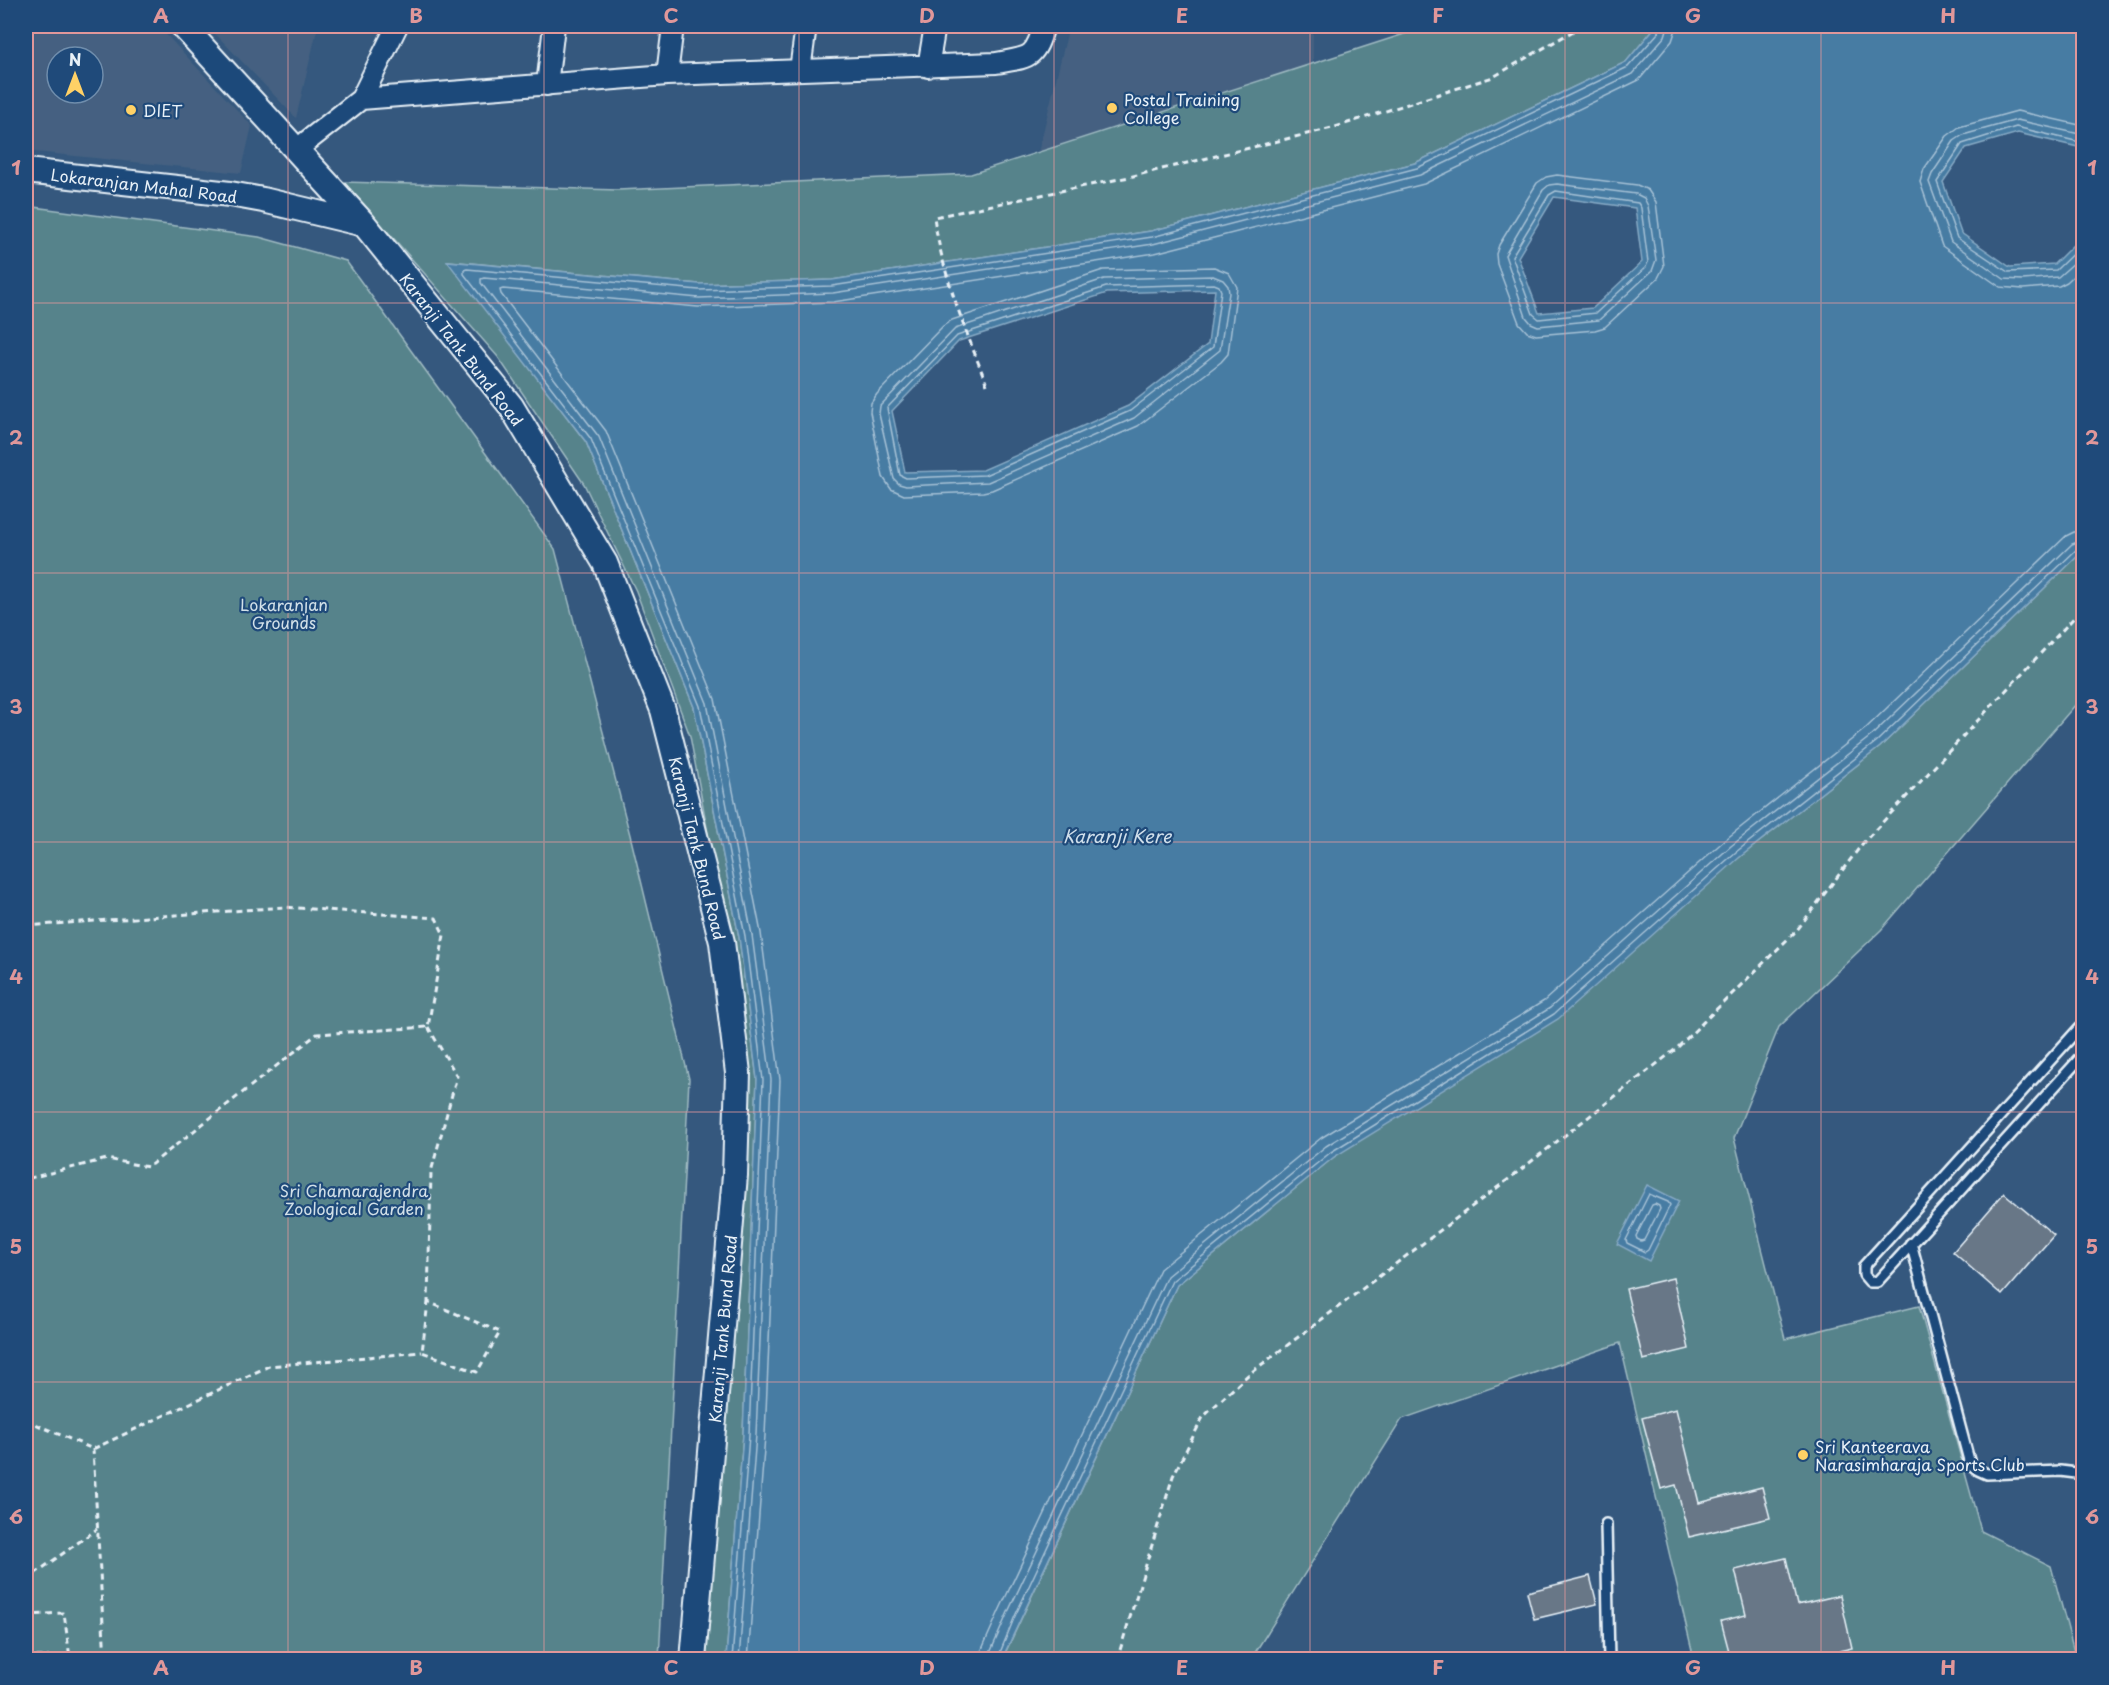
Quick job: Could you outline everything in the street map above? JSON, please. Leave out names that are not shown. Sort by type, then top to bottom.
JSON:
[{"type":"street","name":"Karanji Tank Bund Road","points":[[183,26],[364,225],[511,406],[604,563],[663,710],[722,942],[738,1073],[735,1175],[693,1659]]},
{"type":"street","points":[[296,150],[361,99],[397,26]]},
{"type":"street","points":[[547,85],[554,26]]},
{"type":"street","points":[[667,75],[673,26]]},
{"type":"street","points":[[800,70],[806,26]]},
{"type":"street","points":[[928,67],[935,26]]},
{"type":"street","points":[[361,99],[667,75],[996,63],[1026,56],[1038,47],[1044,26]]},
{"type":"street","name":"Lokaranjan Mahal Road","points":[[26,171],[230,194],[364,225]]},
{"type":"lane","points":[[2083,1025],[1864,1266],[1864,1275],[1870,1282],[1877,1282],[2084,1054]]},
{"type":"lane","points":[[1911,1243],[1970,1464],[1987,1474],[2061,1471],[2084,1474]]},
{"type":"lane","points":[[1606,1524],[1609,1659]]},
{"type":"path","points":[[987,385],[967,332],[938,241],[934,217],[1129,177],[1332,128],[1493,77],[1582,26]]},
{"type":"path","points":[[1117,1659],[1173,1476],[1203,1417],[1249,1374],[1510,1178],[1676,1049],[1797,930],[1863,843],[2084,607]]},
{"type":"path","points":[[26,926],[285,908],[436,918],[444,935],[428,1027],[457,1076],[431,1172],[428,1302],[422,1352]]},
{"type":"path","points":[[26,1114],[28,1178],[107,1160],[147,1167],[317,1034],[428,1027]]},
{"type":"path","points":[[26,1420],[93,1449],[269,1366],[422,1352],[477,1372],[500,1332],[428,1302]]},
{"type":"path","points":[[26,1656],[105,1659],[93,1449]]},
{"type":"path","points":[[26,1580],[98,1529]]},
{"type":"path","points":[[26,1615],[64,1613],[70,1658]]},
{"type":"shaded area","name":"DIET","points":[[26,26],[158,26],[252,126],[241,173],[26,151]]},
{"type":"shaded area","points":[[208,26],[318,26],[296,118]]},
{"type":"shaded area","name":"Postal Training College","points":[[1069,26],[1313,26],[1313,64],[1038,153]]},
{"type":"green space","points":[[1429,26],[1656,26],[1626,62],[1415,163],[1151,231],[832,280],[699,284],[448,261],[586,442],[694,707],[739,937],[757,1079],[743,1434],[726,1659],[703,1659],[749,1085],[728,941],[690,736],[636,591],[584,484],[498,357],[344,182],[618,190],[971,174]]},
{"type":"green space","name":"Sri Chamarajendra Zoological Garden","points":[[26,206],[259,237],[346,261],[555,549],[630,835],[689,1079],[659,1659],[26,1659]]},
{"type":"green space","points":[[2083,551],[2083,696],[1881,930],[1779,1027],[1734,1138],[1785,1339],[1919,1306],[1981,1531],[2051,1566],[2076,1659],[1694,1659],[1620,1343],[1402,1419],[1251,1659],[1002,1660],[1177,1285],[1334,1157],[1740,857],[1880,747]]},
{"type":"water","name":"Karanji Kere","points":[[1656,26],[2083,26],[2083,151],[2082,148],[2018,133],[1966,148],[1943,182],[1961,233],[2010,267],[2054,264],[2080,238],[2083,232],[2083,551],[1880,747],[1740,857],[1558,1019],[1334,1157],[1177,1285],[1002,1659],[726,1659],[743,1434],[757,1079],[739,937],[694,707],[586,442],[447,261],[699,284],[832,280],[1151,231],[1415,163],[1626,62]],"holes":[[[1554,197],[1635,208],[1642,262],[1593,308],[1539,313],[1518,257]],[[1215,290],[1208,344],[1128,406],[983,470],[905,472],[892,411],[959,341],[1107,293]]]},
{"type":"water","points":[[1647,1185],[1679,1201],[1649,1261],[1617,1244]]},
{"type":"building","points":[[2004,1193],[2054,1235],[2002,1295],[1953,1252]]},
{"type":"building","points":[[1673,1278],[1689,1349],[1643,1360],[1626,1289]]},
{"type":"building","points":[[1676,1409],[1699,1503],[1762,1487],[1770,1518],[1689,1537],[1676,1485],[1661,1489],[1642,1418]]},
{"type":"building","points":[[1786,1558],[1797,1605],[1840,1595],[1852,1648],[1821,1655],[1822,1659],[1731,1659],[1721,1621],[1746,1615],[1735,1570]]},
{"type":"building","points":[[1590,1576],[1597,1604],[1534,1619],[1527,1592]]},
{"type":"place","name":"Postal Training College","points":[[1112,108]]},
{"type":"place","name":"DIET","points":[[131,110]]},
{"type":"place","name":"Sri Kanteerava Narasimharaja Sports Club","points":[[1803,1455]]},
{"type":"park label","name":"Lokaranjan Grounds","points":[[284,613]]}]
